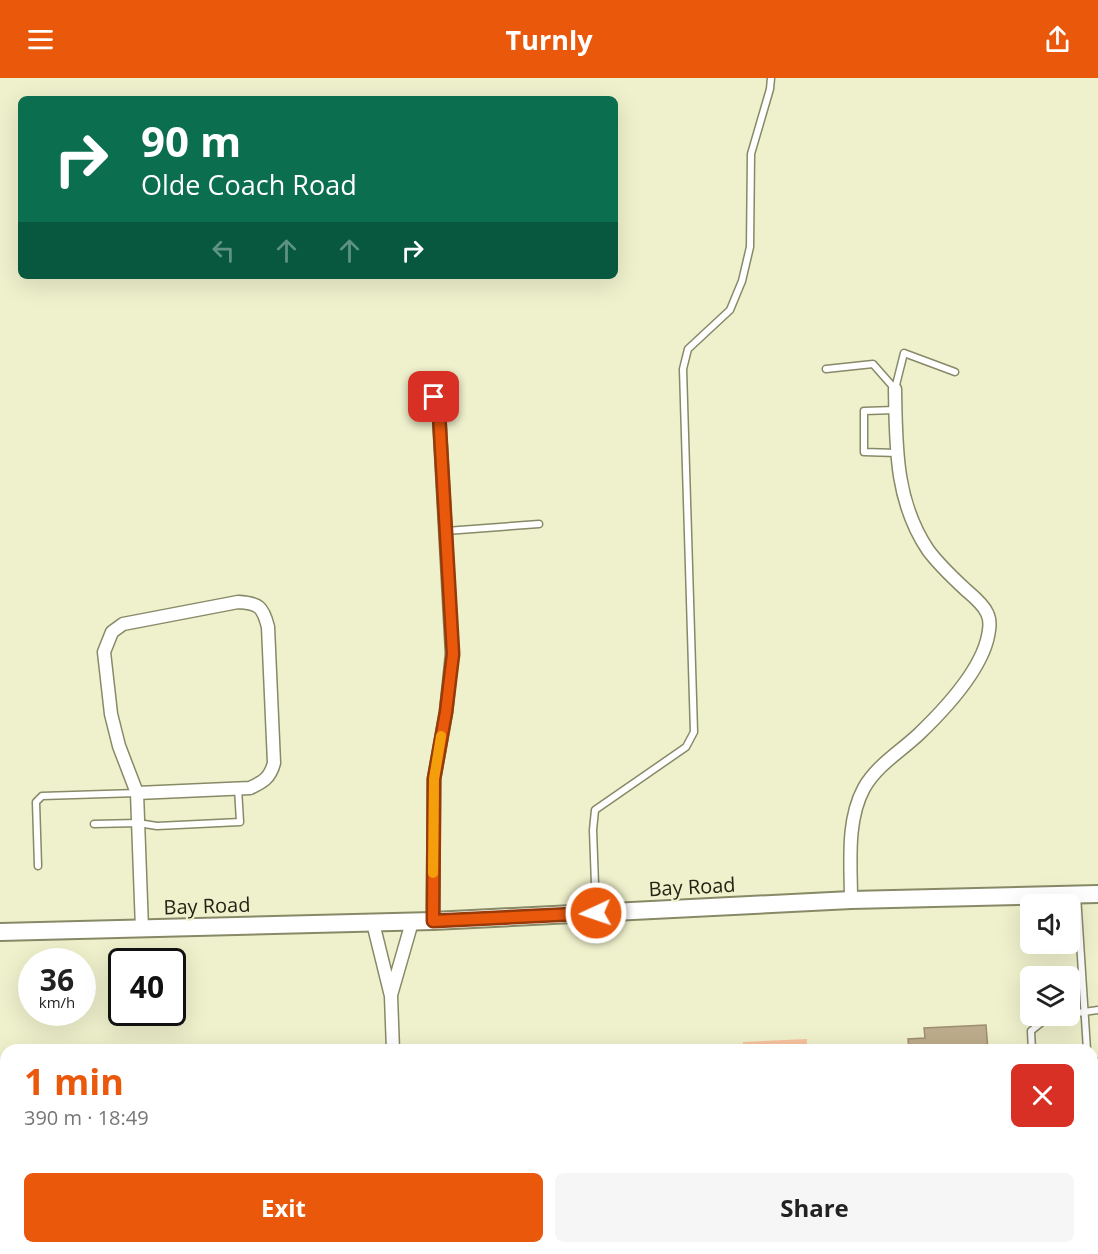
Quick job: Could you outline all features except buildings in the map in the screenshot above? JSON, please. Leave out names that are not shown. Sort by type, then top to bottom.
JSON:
[{"type":"street","points":[[851,900],[852,833],[856,809],[864,788],[881,766],[919,734],[956,694],[975,666],[989,633],[990,621],[987,610],[945,570],[928,550],[905,504],[898,476],[895,388]]},
{"type":"street","points":[[433,921],[434,779],[453,654],[439,414],[434,397]]},
{"type":"street","points":[[137,793],[250,788],[262,783],[271,774],[274,764],[268,627],[260,606],[238,602],[123,624],[112,632],[104,652],[110,704],[119,746],[137,793],[142,929]]},
{"type":"street","name":"Bay Road","points":[[1080,895],[1098,894]]},
{"type":"street","name":"Bay Road","points":[[0,932],[412,922],[851,900],[1020,896]]},
{"type":"street","points":[[373,922],[391,996],[393,1044]]},
{"type":"street","points":[[391,996],[412,922]]},
{"type":"lane","points":[[596,913],[593,830],[595,810],[686,747],[694,732],[683,369],[688,349],[730,310],[742,281],[750,247],[751,154],[770,89],[771,78]]},
{"type":"lane","points":[[895,388],[904,353],[956,372]]},
{"type":"lane","points":[[826,369],[873,364],[895,388]]},
{"type":"lane","points":[[895,410],[864,411],[864,452],[897,453]]},
{"type":"lane","points":[[446,531],[539,524]]},
{"type":"lane","points":[[94,824],[138,823],[157,826],[240,822],[238,788]]},
{"type":"lane","points":[[38,866],[36,802],[42,796],[137,793]]},
{"type":"lane","points":[[1080,939],[1087,1044]]},
{"type":"lane","points":[[1080,1013],[1098,1010]]},
{"type":"lane","points":[[1032,1044],[1031,1031],[1037,1026]]},
{"type":"shaded area","points":[[807,1039],[807,1044],[743,1044],[743,1042]]},
{"type":"slow traffic","points":[[433,873],[434,779],[441,736]]},
{"type":"route","points":[[434,397],[439,414],[453,654],[434,779],[433,921],[596,913]]}]
